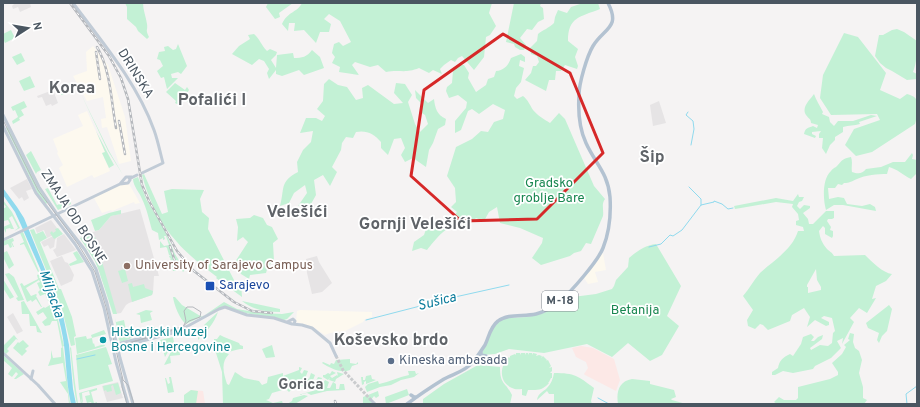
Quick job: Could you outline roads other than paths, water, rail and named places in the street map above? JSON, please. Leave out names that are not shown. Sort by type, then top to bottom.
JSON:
[{"type":"main road","name":"DRINSKA","points":[[74,3],[119,65],[140,98],[154,129],[162,163],[142,173]]},
{"type":"main road","name":"M-18","points":[[406,404],[446,378],[467,368],[473,363],[493,327],[501,319],[510,316],[537,314],[559,302],[593,264],[602,250],[605,244],[610,205],[608,186],[603,172],[583,136],[580,123],[579,102],[580,84],[592,48],[612,24],[613,13],[608,3]]},
{"type":"main road","name":"ZMAJA OD BOSNE","points":[[3,115],[39,187],[57,214],[85,250],[96,268],[107,303],[133,404]]},
{"type":"main road","name":"ZMAJA OD BOSNE","points":[[3,126],[36,193],[75,244],[90,267],[104,308],[128,404]]},
{"type":"main road","points":[[124,182],[124,177],[130,178],[137,175]]},
{"type":"main road","points":[[3,240],[124,182],[128,183],[130,178]]},
{"type":"main road","points":[[113,347],[184,329],[224,307],[247,315],[274,318],[312,328],[321,334],[331,345],[336,356]]},
{"type":"main road","points":[[481,350],[481,355],[486,356]]},
{"type":"main road","points":[[3,353],[56,404]]},
{"type":"main road","points":[[473,363],[481,358]]},
{"type":"main road","points":[[31,379],[32,371]]},
{"type":"main road","points":[[411,395],[417,397]]},
{"type":"main road","points":[[371,400],[375,404]]},
{"type":"water","name":"Miljacka","points":[[3,188],[24,218],[63,315],[69,345],[73,389],[76,404],[71,404],[63,337],[58,315],[15,212],[3,195]]},
{"type":"waterway","name":"Sušica","points":[[688,112],[686,115],[693,121],[694,129],[691,145]]},
{"type":"waterway","name":"Sušica","points":[[689,187],[701,199],[701,205]]},
{"type":"waterway","name":"Sušica","points":[[649,247],[661,244],[670,235],[673,236],[682,230],[701,205],[714,201],[722,204],[728,209],[733,208]]},
{"type":"waterway","name":"Sušica","points":[[366,320],[509,285]]},
{"type":"waterway","name":"Sušica","points":[[77,359],[95,355]]},
{"type":"waterway","points":[[907,404],[906,394],[917,386]]},
{"type":"waterway","points":[[598,398],[609,404]]},
{"type":"tunnel","points":[[336,356],[343,370],[371,400]]},
{"type":"tram line","points":[[3,120],[38,190],[78,244],[95,272],[106,307],[123,380],[128,385],[134,404]]},
{"type":"tram line","points":[[115,352],[115,348],[118,346],[183,327],[186,321],[184,311],[187,307],[193,307],[201,312],[200,317],[189,321],[181,328],[119,346],[116,349],[116,352]]},
{"type":"tram line","points":[[122,377],[122,387],[127,404]]},
{"type":"railway","points":[[70,3],[109,56],[121,78],[128,99],[142,185],[149,201],[177,251],[194,271],[234,302],[252,311],[272,313]]},
{"type":"railway","points":[[97,47],[102,56],[108,76],[116,128]]},
{"type":"railway","points":[[96,52],[100,79]]},
{"type":"railway","points":[[119,121],[125,154]]},
{"type":"railway","points":[[170,246],[176,265]]},
{"type":"place","name":"University of Sarajevo Campus","points":[[127,266]]},
{"type":"place","name":"Sarajevo","points":[[210,286]]},
{"type":"place","name":"Historijski Muzej Bosne i Hercegovine","points":[[103,340]]},
{"type":"place","name":"Kineska ambasada","points":[[391,361]]},
{"type":"district","name":"Korea","points":[[72,89]]},
{"type":"district","name":"Pofalići I","points":[[212,101]]},
{"type":"district","name":"Šip","points":[[652,158]]},
{"type":"district","name":"Velešići","points":[[297,213]]},
{"type":"district","name":"Gornji Velešići","points":[[415,225]]},
{"type":"district","name":"Koševsko brdo","points":[[391,341]]},
{"type":"district","name":"Gorica","points":[[301,385]]},
{"type":"park label","name":"Gradsko groblje Bare","points":[[549,192]]},
{"type":"park label","name":"Betanija","points":[[635,311]]}]
